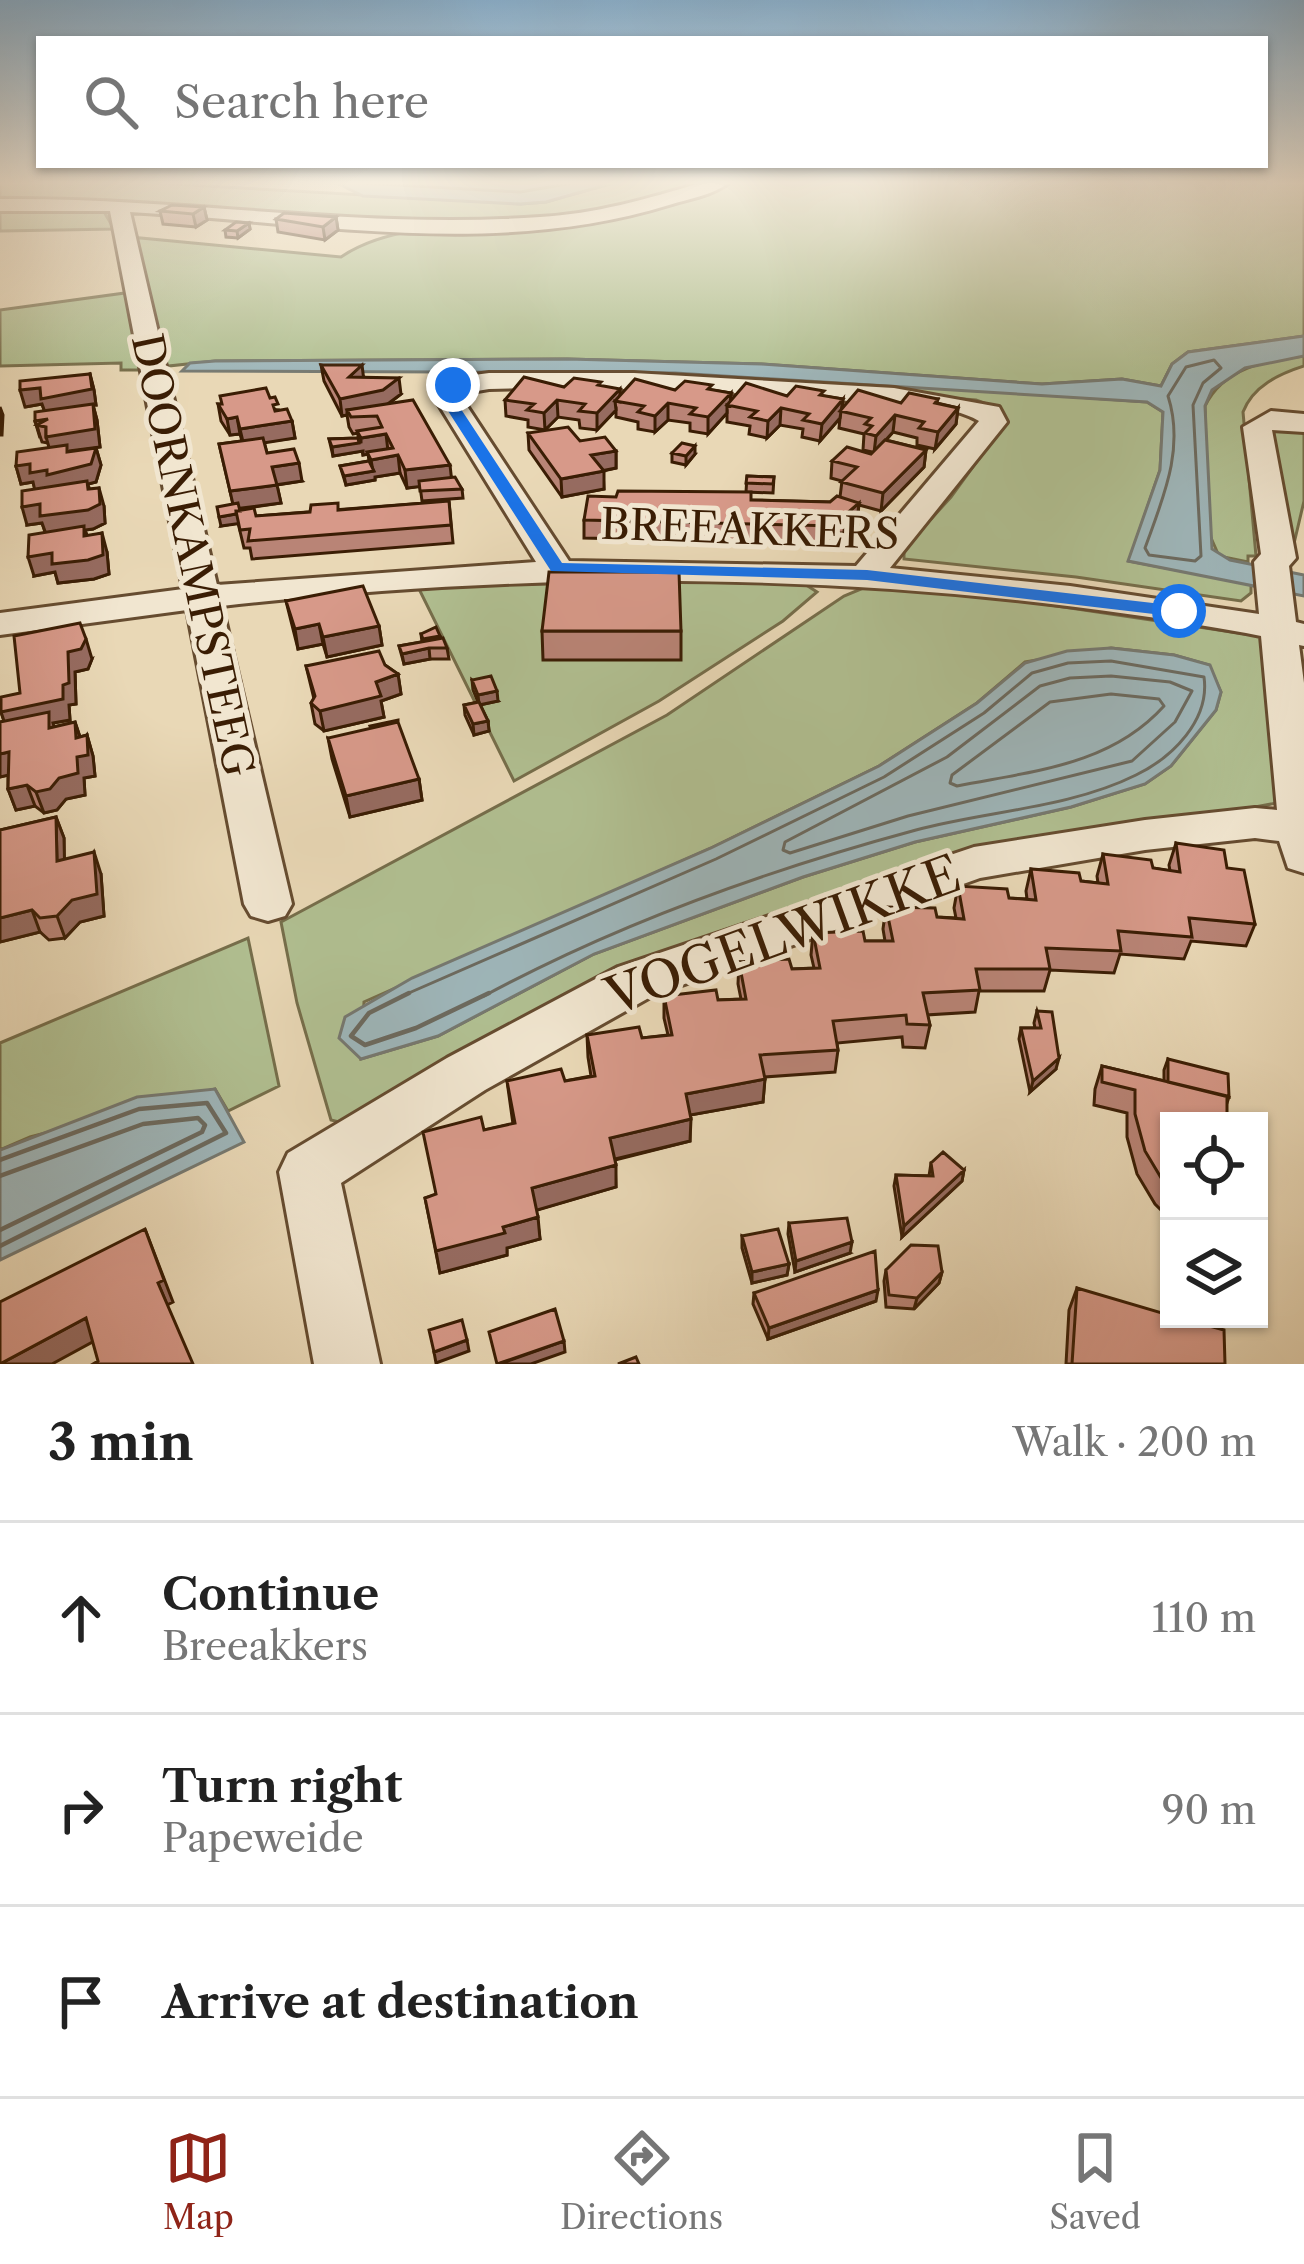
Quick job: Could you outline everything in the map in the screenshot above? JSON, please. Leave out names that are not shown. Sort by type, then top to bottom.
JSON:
[{"type":"street","name":"DOORNKAMPSTEEG","points":[[128,247],[268,904]]},
{"type":"street","points":[[557,568],[448,400],[446,392],[453,385],[575,382],[863,393],[954,401],[989,413],[993,422],[867,575]]},
{"type":"street","points":[[1302,843],[1279,558],[1257,427],[1271,419],[1304,423]]},
{"type":"street","name":"BREEAKKERS","points":[[0,624],[199,594],[557,568],[867,575],[1283,606]]},
{"type":"street","name":"VOGELWIKKE","points":[[347,1364],[309,1172],[466,1073],[636,981],[974,863],[1255,823],[1302,843]]},
{"type":"green space","points":[[132,247],[232,247],[341,257],[360,247],[1304,247],[1304,336],[1188,352],[1172,364],[1161,386],[1122,379],[1042,384],[762,364],[567,359],[215,361],[159,367]]},
{"type":"green space","points":[[125,293],[142,370],[121,370],[121,363],[0,366],[0,310]]},
{"type":"green space","points":[[1304,356],[1304,366],[1268,382],[1243,412],[1256,556],[1248,556],[1248,562],[1219,556],[1208,531],[1205,406],[1234,374]]},
{"type":"green space","points":[[433,370],[775,376],[1147,402],[1163,412],[1160,470],[1129,561],[1251,584],[1251,593],[1241,601],[904,559],[904,549],[951,497],[1007,420],[998,408],[976,400],[826,388],[441,386]]},
{"type":"green space","points":[[1271,426],[1304,427],[1304,501],[1292,552]]},
{"type":"green space","points":[[558,580],[803,583],[817,592],[783,621],[659,701],[514,781],[417,585]]},
{"type":"green space","points":[[868,586],[1009,599],[1259,636],[1268,644],[1282,802],[890,875],[754,922],[355,1126],[331,1120],[297,1003],[281,922],[667,715],[844,596]],"holes":[[[1111,648],[1174,655],[1209,665],[1221,692],[1216,710],[1171,766],[1145,784],[1071,807],[915,842],[803,877],[594,954],[438,1036],[361,1059],[364,1002],[711,848],[879,766],[977,703],[1025,662]]]},
{"type":"green space","points":[[248,938],[279,1086],[228,1111],[215,1089],[30,1137],[0,1150],[0,1043]]},
{"type":"water","points":[[1304,336],[1304,356],[1245,368],[1212,390],[1205,406],[1212,549],[1230,560],[1304,575],[1304,596],[1128,561],[1160,470],[1163,412],[1147,402],[675,373],[182,371],[190,363],[215,361],[567,359],[762,364],[1042,384],[1122,379],[1161,386],[1172,364],[1188,352]]},
{"type":"water","points":[[1111,648],[1174,655],[1210,665],[1221,692],[1216,710],[1171,766],[1145,784],[1071,807],[915,842],[803,877],[594,954],[438,1036],[361,1059],[339,1038],[345,1017],[412,978],[711,848],[879,766],[977,703],[1025,663],[1067,651]]},
{"type":"water","points":[[215,1089],[244,1142],[0,1260],[0,1150],[137,1097]]},
{"type":"building","points":[[321,365],[362,365],[349,377],[399,378],[383,390],[340,399]]},
{"type":"building","points":[[90,374],[92,389],[41,399],[40,388],[20,390],[20,381]]},
{"type":"building","points":[[524,377],[564,387],[574,378],[620,389],[597,413],[579,411],[585,404],[557,400],[544,413],[527,410],[534,404],[505,400]]},
{"type":"building","points":[[635,379],[675,390],[685,381],[731,393],[708,417],[690,414],[696,408],[668,403],[655,416],[638,412],[644,406],[615,401]]},
{"type":"building","points":[[746,383],[787,396],[796,386],[843,399],[822,424],[803,420],[809,414],[781,408],[768,421],[750,417],[757,411],[727,405]]},
{"type":"building","points":[[266,388],[278,404],[273,405],[275,411],[287,409],[292,421],[240,429],[237,417],[227,419],[218,404],[222,404],[220,396]]},
{"type":"building","points":[[858,390],[901,403],[909,393],[958,408],[938,432],[919,428],[924,422],[895,415],[876,436],[865,433],[872,426],[865,424],[871,418],[840,411]]},
{"type":"building","points":[[413,400],[450,465],[405,470],[398,455],[371,460],[367,452],[393,448],[386,434],[361,438],[357,431],[382,427],[377,416],[351,417],[347,410]]},
{"type":"building","points":[[93,404],[95,429],[46,437],[46,427],[37,425],[48,419],[35,421],[35,412]]},
{"type":"building","points":[[568,427],[580,441],[605,437],[616,451],[591,455],[604,471],[561,479],[528,433]]},
{"type":"building","points":[[263,438],[267,453],[294,449],[299,463],[272,467],[277,485],[230,491],[219,444]]},
{"type":"building","points":[[358,438],[359,443],[332,447],[329,439]]},
{"type":"building","points":[[885,440],[926,450],[883,493],[841,482],[857,467],[832,461],[847,447],[871,454]]},
{"type":"building","points":[[682,443],[695,446],[686,456],[672,453]]},
{"type":"building","points":[[67,445],[67,452],[96,448],[91,464],[47,475],[47,470],[30,473],[30,464],[16,466],[17,452]]},
{"type":"building","points":[[369,461],[374,471],[344,476],[340,466]]},
{"type":"building","points":[[747,476],[774,477],[773,484],[746,483]]},
{"type":"building","points":[[455,477],[462,489],[420,491],[419,481]]},
{"type":"building","points":[[87,481],[88,489],[99,488],[100,504],[88,510],[40,516],[40,504],[22,507],[22,491]]},
{"type":"building","points":[[618,491],[751,492],[751,500],[830,502],[837,496],[859,503],[845,515],[835,515],[837,526],[584,520],[588,496],[616,497]]},
{"type":"building","points":[[449,501],[451,525],[248,541],[250,529],[240,530],[236,511],[254,508],[256,516],[310,512],[311,505],[338,503],[338,510]]},
{"type":"building","points":[[238,503],[236,514],[219,517],[217,507]]},
{"type":"building","points":[[84,526],[84,536],[102,533],[103,555],[52,564],[52,553],[28,557],[29,535]]},
{"type":"building","points":[[549,572],[679,572],[681,631],[542,631]]},
{"type":"building","points":[[363,586],[379,626],[323,637],[319,624],[295,629],[286,601]]},
{"type":"building","points":[[80,623],[86,639],[81,649],[68,652],[69,683],[63,685],[63,699],[1,712],[1,697],[20,693],[14,636]]},
{"type":"building","points":[[436,627],[440,636],[423,639],[421,634]]},
{"type":"building","points":[[443,638],[447,648],[402,654],[399,646]]},
{"type":"building","points":[[379,651],[385,665],[398,674],[376,682],[381,696],[320,711],[311,703],[315,696],[306,666]]},
{"type":"building","points":[[491,676],[497,691],[478,695],[472,680]]},
{"type":"building","points":[[479,702],[488,721],[473,724],[464,705]]},
{"type":"building","points":[[49,712],[49,728],[75,722],[76,738],[87,735],[88,755],[77,757],[78,773],[59,778],[50,789],[36,792],[27,785],[8,789],[9,752],[0,754],[0,722]]},
{"type":"building","points":[[398,722],[419,779],[346,796],[328,738]]},
{"type":"building","points":[[56,817],[57,861],[94,852],[97,894],[72,900],[57,916],[40,918],[32,910],[0,918],[0,830]]},
{"type":"building","points":[[1176,843],[1224,850],[1227,868],[1244,870],[1255,924],[1189,918],[1192,937],[1118,931],[1121,951],[1046,948],[1050,969],[976,969],[980,990],[923,993],[930,1025],[907,1024],[906,1015],[833,1021],[838,1050],[760,1055],[765,1079],[686,1094],[691,1119],[610,1138],[616,1165],[532,1188],[538,1217],[503,1227],[505,1233],[436,1251],[425,1198],[436,1194],[423,1132],[481,1117],[484,1130],[515,1123],[507,1081],[561,1069],[565,1081],[595,1076],[587,1035],[639,1027],[642,1038],[672,1035],[664,996],[716,990],[718,1000],[746,999],[739,962],[789,959],[792,969],[820,968],[813,933],[863,931],[865,941],[893,941],[886,907],[935,908],[937,917],[964,919],[958,886],[1007,889],[1009,898],[1036,900],[1031,869],[1079,873],[1081,881],[1108,884],[1103,854],[1151,860],[1153,868],[1180,872]]},
{"type":"building","points":[[1037,1011],[1052,1012],[1059,1058],[1033,1081],[1021,1028],[1041,1028]]},
{"type":"building","points":[[1168,1059],[1228,1074],[1229,1097],[1168,1082]]},
{"type":"building","points":[[1102,1066],[1227,1096],[1227,1112],[1160,1112],[1160,1176],[1145,1151],[1135,1114],[1135,1090],[1102,1082]]},
{"type":"building","points":[[943,1152],[964,1170],[904,1226],[896,1175],[933,1176],[931,1163]]},
{"type":"building","points":[[847,1218],[852,1242],[796,1261],[789,1223]]},
{"type":"building","points":[[145,1229],[164,1280],[158,1283],[193,1364],[93,1364],[98,1361],[86,1318],[0,1364],[0,1302]]},
{"type":"building","points":[[778,1229],[789,1264],[752,1272],[742,1236]]},
{"type":"building","points":[[911,1245],[938,1246],[942,1272],[917,1298],[889,1295],[886,1270]]},
{"type":"building","points":[[875,1251],[878,1290],[769,1328],[754,1293]]},
{"type":"building","points":[[1077,1288],[1160,1312],[1160,1328],[1224,1330],[1225,1364],[1072,1364]]},
{"type":"building","points":[[555,1309],[564,1341],[497,1364],[489,1332]]},
{"type":"building","points":[[462,1320],[467,1340],[434,1352],[429,1330]]},
{"type":"route","points":[[453,385],[446,392],[448,400],[557,568],[867,575],[1179,611]]}]
